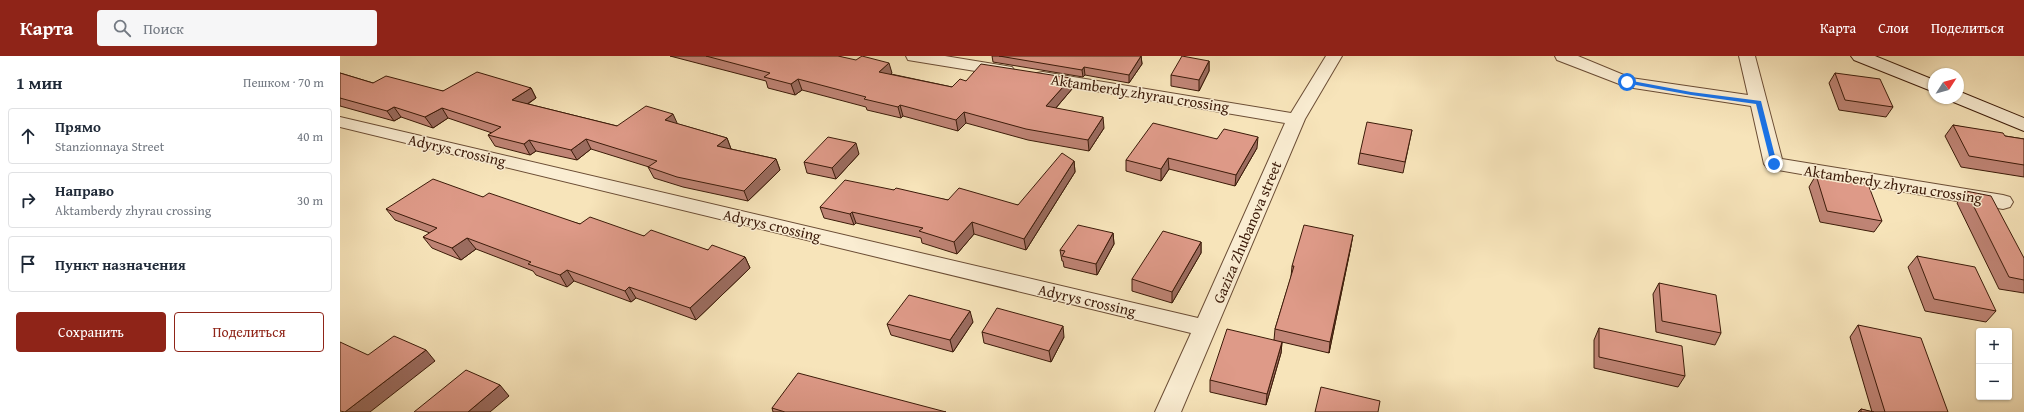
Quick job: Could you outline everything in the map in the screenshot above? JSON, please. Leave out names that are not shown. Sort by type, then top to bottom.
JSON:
[{"type":"main road","points":[[1860,56],[1928,84]]},
{"type":"main road","points":[[1964,100],[2024,125]]},
{"type":"street","name":"Aktamberdy zhyrau crossing","points":[[914,56],[1296,119]]},
{"type":"street","name":"Gaziza Zhubanova street","points":[[1168,412],[1296,119],[1334,56]]},
{"type":"street","points":[[1563,56],[1627,82],[1691,93],[1759,102]]},
{"type":"street","name":"Aktamberdy zhyrau crossing","points":[[1747,56],[1774,164],[2004,202]]},
{"type":"street","name":"Adyrys crossing","points":[[340,122],[1205,328]]},
{"type":"building","points":[[706,56],[838,56],[856,60],[862,56],[889,63],[879,72],[952,87],[960,79],[966,81],[981,64],[1071,78],[1046,106],[1103,117],[1088,140],[1026,129],[964,112],[956,120],[900,105],[898,107],[864,99],[866,97],[798,79],[791,84],[764,77],[770,73]]},
{"type":"building","points":[[999,56],[1141,56],[1129,75],[1084,67],[1082,70]]},
{"type":"building","points":[[1182,56],[1209,61],[1199,80],[1171,75]]},
{"type":"building","points":[[477,72],[531,88],[512,100],[617,126],[646,106],[673,114],[665,120],[727,138],[717,146],[776,159],[744,191],[677,177],[648,167],[657,161],[586,139],[571,150],[529,140],[524,144],[488,135],[501,127],[442,108],[425,117],[394,107],[387,111],[340,98],[340,73],[373,83],[386,76],[443,91]]},
{"type":"building","points":[[1835,73],[1880,79],[1893,107],[1845,100]]},
{"type":"building","points":[[1367,122],[1412,130],[1405,162],[1360,153]]},
{"type":"building","points":[[1153,123],[1217,139],[1224,129],[1258,137],[1236,175],[1168,158],[1161,169],[1126,160]]},
{"type":"building","points":[[1953,125],[2003,133],[2005,136],[2024,139],[2024,165],[1969,156]]},
{"type":"building","points":[[828,137],[856,143],[832,168],[804,162]]},
{"type":"building","points":[[1062,153],[1074,161],[1024,239],[972,222],[954,242],[919,231],[923,228],[852,212],[850,214],[820,207],[845,180],[894,190],[896,188],[948,200],[959,188],[1018,205]]},
{"type":"building","points":[[1816,175],[1868,184],[1882,221],[1827,211]]},
{"type":"building","points":[[433,179],[483,197],[489,193],[580,224],[590,217],[644,236],[651,230],[708,250],[712,245],[745,257],[690,308],[629,287],[625,291],[567,270],[560,275],[528,264],[531,262],[467,238],[452,248],[423,237],[437,228],[386,209]]},
{"type":"building","points":[[1966,191],[1991,196],[2024,258],[2024,280],[2009,277]]},
{"type":"building","points":[[1078,225],[1113,233],[1096,264],[1062,256],[1065,251],[1060,250]]},
{"type":"building","points":[[1304,225],[1353,235],[1330,342],[1275,329],[1294,266],[1292,266]]},
{"type":"building","points":[[1163,231],[1201,242],[1172,292],[1132,279]]},
{"type":"building","points":[[1917,256],[1975,267],[1996,311],[1934,299]]},
{"type":"building","points":[[1659,283],[1716,295],[1721,333],[1662,321]]},
{"type":"building","points":[[909,295],[970,311],[950,340],[887,324]]},
{"type":"building","points":[[997,308],[1063,326],[1049,351],[982,332]]},
{"type":"building","points":[[1858,325],[1921,338],[1948,412],[1885,412]]},
{"type":"building","points":[[1599,328],[1682,346],[1685,376],[1599,357]]},
{"type":"building","points":[[1227,329],[1282,342],[1267,394],[1210,380]]},
{"type":"building","points":[[394,336],[426,350],[345,412],[340,411],[340,342],[368,355]]},
{"type":"building","points":[[466,370],[500,385],[468,412],[414,412]]},
{"type":"building","points":[[798,373],[946,412],[785,412],[772,408]]},
{"type":"building","points":[[1321,387],[1380,401],[1378,412],[1315,412]]},
{"type":"building","points":[[1861,409],[1874,412],[1861,412]]},
{"type":"route","points":[[1627,82],[1691,93],[1759,102],[1774,164]]}]
